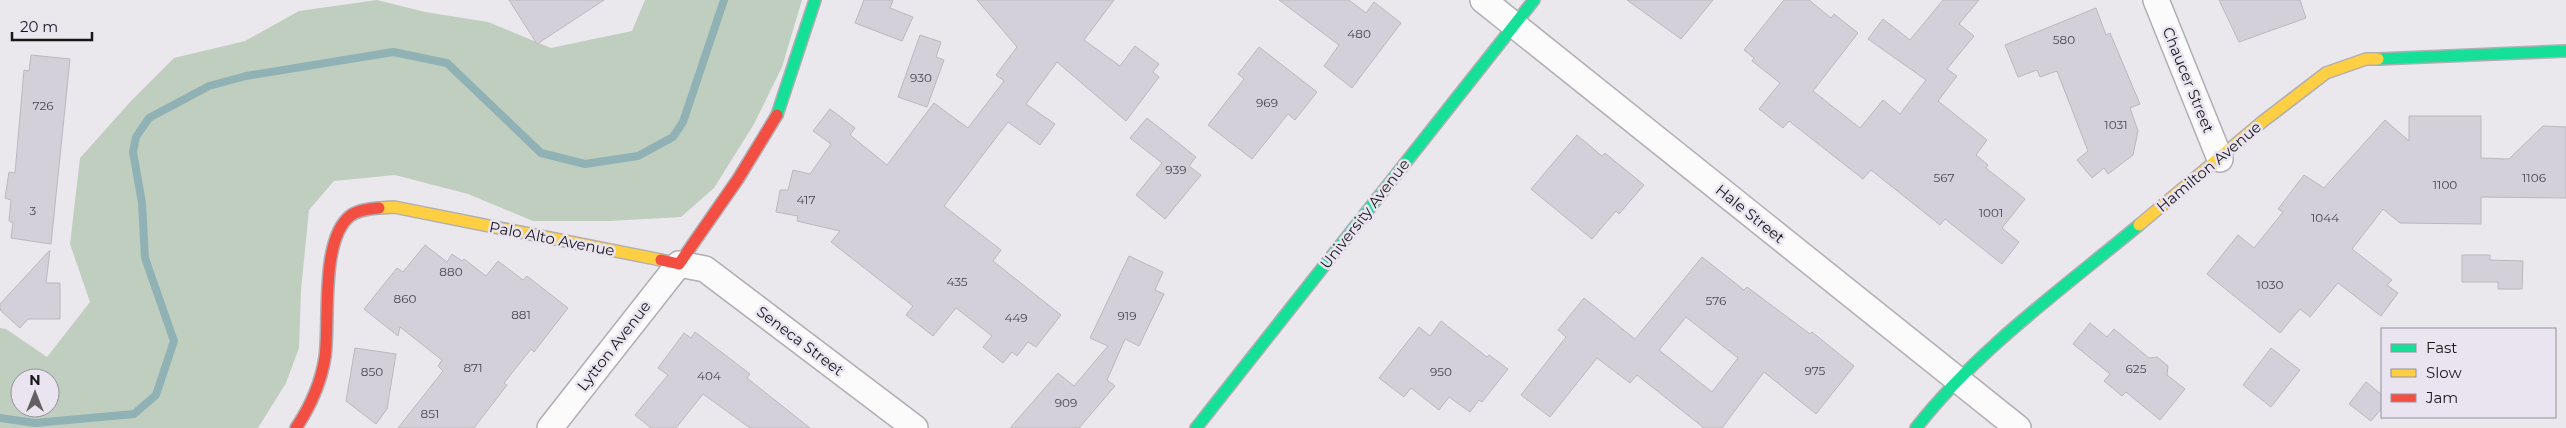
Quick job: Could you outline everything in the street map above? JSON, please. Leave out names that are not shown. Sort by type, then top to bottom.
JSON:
[{"type":"street","points":[[679,264],[779,112],[815,0]]},
{"type":"street","name":"Hale Street","points":[[1483,0],[2018,428]]},
{"type":"street","name":"University Avenue","points":[[1196,428],[1534,0]]},
{"type":"street","name":"Chaucer Street","points":[[2156,0],[2220,159]]},
{"type":"street","name":"Hamilton Avenue","points":[[1916,428],[1957,381],[1985,353],[2220,159],[2262,122],[2326,73],[2366,59],[2566,51]]},
{"type":"street","name":"Palo Alto Avenue","points":[[296,428],[310,401],[323,364],[332,260],[336,236],[348,217],[369,209],[394,207],[679,264]]},
{"type":"street","name":"Lytton Avenue","points":[[550,428],[679,264]]},
{"type":"street","name":"Seneca Street","points":[[679,264],[706,269],[915,428]]},
{"type":"green space","points":[[377,0],[425,12],[488,22],[551,48],[632,31],[645,0],[802,0],[782,67],[754,124],[714,188],[681,217],[609,221],[533,221],[468,194],[395,175],[334,181],[309,210],[301,290],[299,348],[286,383],[258,428],[0,428],[0,328],[6,329],[47,357],[90,302],[70,244],[80,158],[131,101],[174,58],[245,41],[299,11]]},
{"type":"building","points":[[509,0],[604,0],[537,44]]},
{"type":"building","points":[[864,0],[893,0],[890,8],[913,17],[902,41],[855,23]]},
{"type":"building","points":[[977,0],[1114,0],[1084,40],[1120,66],[1135,46],[1159,64],[1153,72],[1159,77],[1126,121],[1057,62],[1026,104],[1055,124],[1040,145],[1008,122],[944,206],[1001,250],[993,261],[1061,315],[1036,347],[1028,342],[1017,356],[1012,352],[1003,363],[983,347],[992,336],[956,308],[933,336],[906,315],[913,306],[831,242],[840,231],[797,221],[798,216],[776,212],[780,190],[788,190],[793,170],[810,174],[831,144],[813,131],[830,109],[855,128],[850,135],[887,165],[934,103],[968,128],[1004,81],[996,75],[1017,47]]},
{"type":"building","points":[[1279,0],[1349,0],[1366,13],[1374,2],[1401,23],[1352,88],[1324,66],[1339,45]]},
{"type":"building","points":[[1627,0],[1713,0],[1681,39]]},
{"type":"building","points":[[1784,0],[1809,0],[1831,18],[1834,14],[1858,33],[1813,91],[1860,128],[1883,100],[1900,114],[1926,80],[1868,39],[1883,19],[1910,40],[1943,0],[1979,0],[1959,24],[1974,36],[1947,69],[1957,76],[1938,101],[1987,140],[1976,155],[1988,165],[1986,168],[2025,199],[2002,228],[2019,242],[2002,264],[1945,219],[1940,225],[1871,170],[1863,179],[1789,121],[1783,128],[1759,109],[1780,83],[1752,61],[1754,58],[1744,50]]},
{"type":"building","points":[[2219,0],[2300,0],[2306,18],[2239,42]]},
{"type":"building","points":[[2096,8],[2106,35],[2110,33],[2140,104],[2130,108],[2138,131],[2133,155],[2108,174],[2104,168],[2092,178],[2077,160],[2088,151],[2057,71],[2040,77],[2037,70],[2018,77],[2005,45]]},
{"type":"building","points":[[920,35],[941,42],[936,57],[944,60],[927,107],[898,97]]},
{"type":"building","points":[[1259,47],[1317,92],[1295,120],[1288,114],[1252,159],[1208,125],[1244,79],[1238,74]]},
{"type":"building","points":[[31,55],[70,59],[51,244],[11,238],[13,223],[9,221],[11,200],[5,198],[9,172],[15,173],[24,70],[29,71]]},
{"type":"building","points":[[2409,116],[2481,116],[2481,158],[2509,159],[2543,126],[2566,127],[2566,198],[2481,197],[2481,224],[2400,223],[2383,209],[2352,249],[2392,280],[2387,285],[2398,293],[2381,316],[2338,283],[2310,317],[2300,309],[2280,333],[2207,274],[2238,235],[2254,248],[2283,212],[2278,209],[2304,175],[2324,188],[2385,120],[2409,141]]},
{"type":"building","points":[[1147,118],[1196,157],[1189,166],[1201,175],[1165,219],[1136,195],[1162,163],[1130,138]]},
{"type":"building","points":[[1577,135],[1602,156],[1605,153],[1644,185],[1619,214],[1616,211],[1592,239],[1531,189]]},
{"type":"building","points":[[425,245],[447,262],[452,254],[462,261],[464,259],[486,276],[498,261],[523,280],[527,276],[568,308],[534,352],[531,349],[504,383],[507,385],[474,428],[398,428],[443,371],[438,366],[442,360],[400,327],[398,336],[364,309],[397,268],[403,272]]},
{"type":"building","points":[[50,250],[46,283],[60,283],[60,319],[28,319],[20,328],[0,310],[0,304]]},
{"type":"building","points":[[2462,255],[2490,255],[2490,260],[2523,261],[2522,289],[2498,289],[2498,282],[2462,282]]},
{"type":"building","points":[[1129,256],[1163,272],[1155,290],[1164,294],[1139,346],[1125,339],[1107,380],[1115,386],[1079,428],[1010,428],[1058,373],[1074,386],[1108,346],[1090,338]]},
{"type":"building","points":[[1702,257],[1744,290],[1747,287],[1810,334],[1812,332],[1854,366],[1816,414],[1764,372],[1722,428],[1704,428],[1637,375],[1630,383],[1597,358],[1550,417],[1521,395],[1566,337],[1558,330],[1584,298],[1635,339]],"holes":[[[1686,317],[1738,358],[1712,392],[1659,350]]]},
{"type":"building","points":[[1441,321],[1487,357],[1489,355],[1508,369],[1482,402],[1479,400],[1470,412],[1449,397],[1439,410],[1411,388],[1404,397],[1379,378],[1419,327],[1430,336]]},
{"type":"building","points":[[2090,323],[2107,337],[2114,329],[2149,358],[2157,357],[2168,366],[2167,375],[2185,389],[2160,420],[2126,392],[2122,396],[2104,381],[2110,374],[2073,344]]},
{"type":"building","points":[[695,332],[750,374],[747,378],[810,428],[750,428],[703,394],[676,428],[651,428],[635,415],[668,375],[658,368],[684,333],[691,338]]},
{"type":"building","points":[[355,348],[396,354],[387,409],[376,424],[346,401]]},
{"type":"building","points":[[2271,348],[2300,370],[2271,407],[2243,385]]},
{"type":"building","points":[[2366,382],[2381,394],[2381,409],[2371,421],[2349,404]]},
{"type":"waterway","points":[[0,418],[35,423],[134,414],[156,395],[174,341],[145,258],[142,203],[133,152],[136,137],[149,118],[209,86],[246,76],[393,52],[447,63],[541,153],[585,164],[638,156],[673,137],[683,122],[724,0]]},
{"type":"traffic: fast","points":[[777,115],[815,0]]},
{"type":"traffic: fast","points":[[1196,428],[1534,0]]},
{"type":"traffic: fast","points":[[2378,59],[2566,51]]},
{"type":"traffic: fast","points":[[1916,428],[1940,399],[1994,346],[2139,225]]},
{"type":"traffic: slow","points":[[2139,225],[2262,122],[2326,73],[2366,59],[2378,59]]},
{"type":"traffic: slow","points":[[379,208],[394,207],[661,260]]},
{"type":"traffic: jam","points":[[661,260],[679,264],[738,179],[777,115]]},
{"type":"traffic: jam","points":[[296,428],[314,394],[323,367],[326,342],[328,282],[334,243],[341,228],[350,216],[360,211],[379,208]]}]
